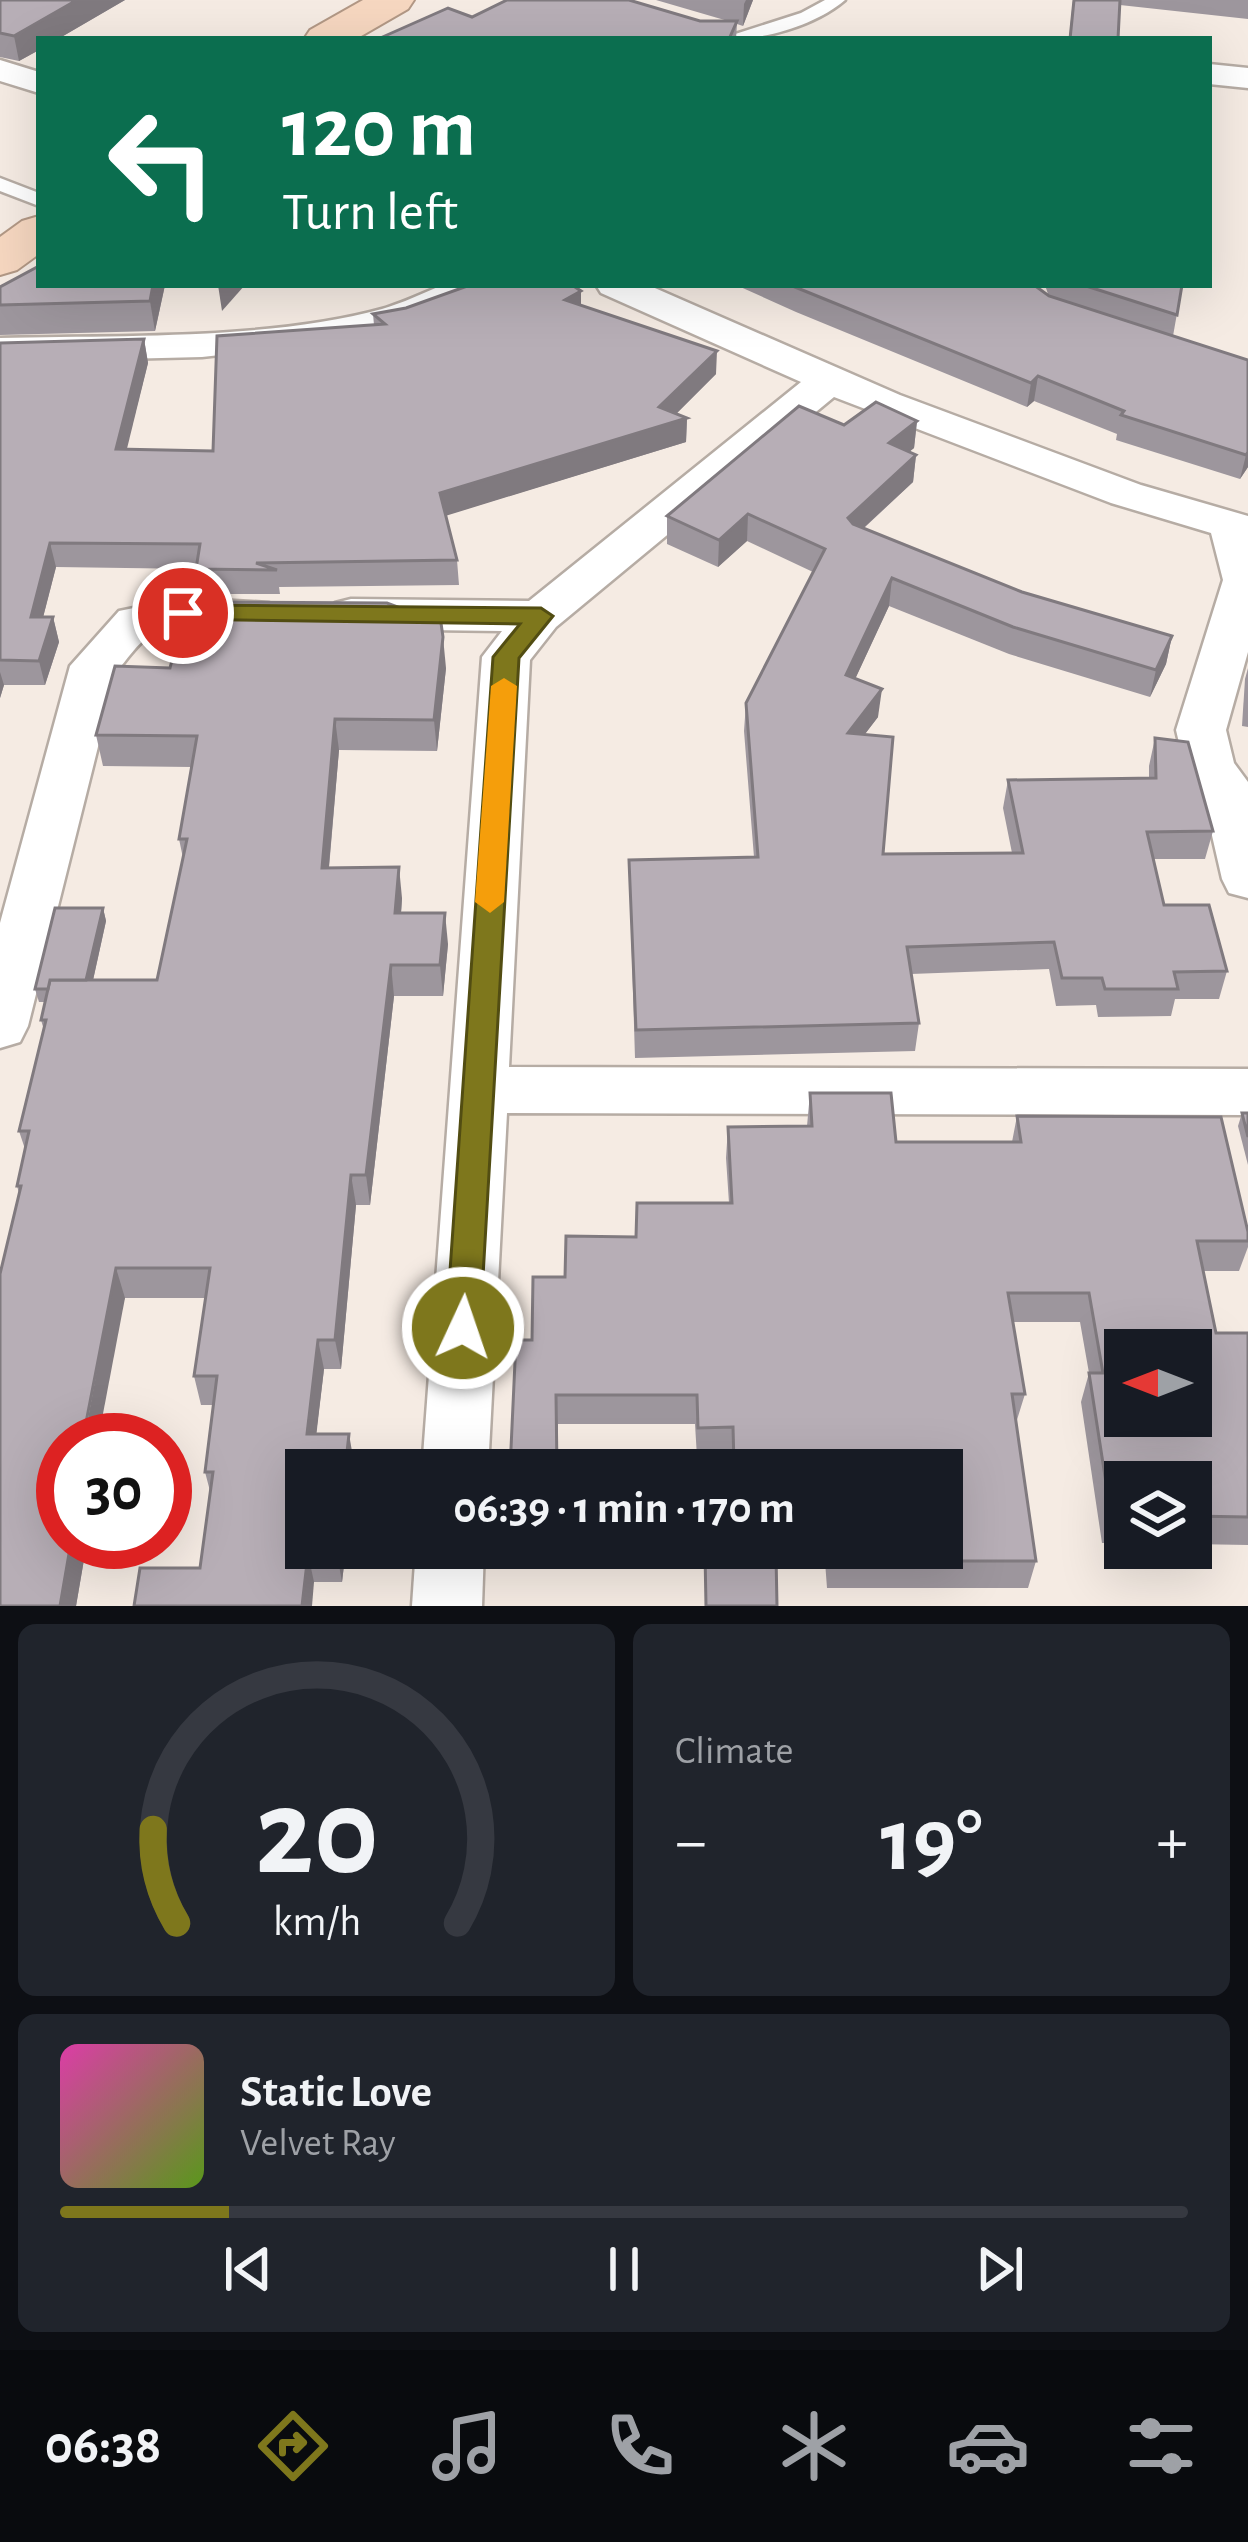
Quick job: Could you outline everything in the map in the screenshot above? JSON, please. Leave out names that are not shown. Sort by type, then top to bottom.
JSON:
[{"type":"highway","points":[[330,36],[393,0]]},
{"type":"highway","points":[[367,36],[427,0]]},
{"type":"highway","points":[[0,232],[36,206]]},
{"type":"highway","points":[[0,260],[36,233]]},
{"type":"street","points":[[690,27],[723,36]]},
{"type":"street","points":[[0,70],[36,81]]},
{"type":"street","points":[[1212,74],[1248,78]]},
{"type":"street","points":[[0,350],[202,345],[326,331],[392,319],[470,288]]},
{"type":"street","points":[[622,288],[885,404],[1126,494],[1240,528],[1246,580],[1201,730],[1210,768],[1226,788],[1248,879]]},
{"type":"street","points":[[456,1449],[506,657],[541,616],[831,378]]},
{"type":"street","points":[[0,1026],[94,666],[136,622],[183,613],[541,616]]},
{"type":"street","points":[[477,1090],[1248,1092]]},
{"type":"street","points":[[447,1606],[449,1569]]},
{"type":"lane","points":[[744,36],[807,17],[837,0]]},
{"type":"lane","points":[[0,184],[36,202]]},
{"type":"building","points":[[0,0],[77,0],[14,36],[0,33]]},
{"type":"building","points":[[507,0],[629,0],[700,21],[737,21],[730,36],[385,36],[448,8],[472,17]]},
{"type":"building","points":[[1074,0],[1120,0],[1118,36],[1070,36]]},
{"type":"building","points":[[36,268],[36,288],[152,288],[150,301],[0,305],[0,287]]},
{"type":"building","points":[[462,288],[576,288],[581,291],[565,300],[717,351],[659,407],[687,418],[440,493],[457,560],[256,563],[277,570],[196,569],[200,544],[50,543],[31,617],[53,617],[39,661],[0,660],[0,343],[144,339],[116,449],[213,451],[217,336],[385,324],[373,314]]},
{"type":"building","points":[[797,288],[1038,288],[1049,296],[1248,360],[1248,452],[1121,415],[1124,411],[1038,376],[1031,383]]},
{"type":"building","points":[[1092,288],[1182,288],[1177,315]]},
{"type":"building","points":[[876,402],[917,421],[889,443],[916,455],[848,518],[853,524],[1022,592],[1172,636],[1156,670],[1013,627],[892,578],[846,675],[882,689],[848,733],[893,737],[883,854],[1023,853],[1008,780],[1156,778],[1155,738],[1188,742],[1213,831],[1147,832],[1164,905],[1209,905],[1227,971],[1174,972],[1178,989],[1105,989],[1102,978],[1062,978],[1054,942],[907,947],[919,1023],[636,1030],[629,860],[758,857],[746,703],[825,549],[748,514],[719,540],[667,516],[799,406],[844,425]]},
{"type":"building","points":[[187,602],[387,603],[441,623],[434,720],[335,719],[322,868],[399,867],[395,913],[445,913],[440,965],[391,965],[366,1175],[351,1175],[335,1340],[318,1340],[307,1434],[349,1434],[347,1449],[285,1449],[285,1569],[306,1569],[302,1606],[134,1606],[140,1569],[200,1568],[213,1472],[205,1472],[217,1376],[194,1376],[210,1268],[116,1268],[88,1413],[36,1413],[36,1569],[66,1569],[60,1606],[0,1606],[0,1274],[29,1131],[19,1131],[46,1020],[41,1020],[50,980],[157,980],[187,839],[179,839],[197,736],[96,735],[115,666],[170,668]]},
{"type":"building","points":[[55,908],[103,908],[86,980],[50,980],[48,989],[35,989]]},
{"type":"building","points":[[810,1093],[891,1093],[896,1142],[1021,1142],[1017,1116],[1221,1117],[1248,1241],[1197,1241],[1216,1333],[1248,1333],[1248,1517],[1212,1516],[1212,1461],[1104,1461],[1104,1470],[1089,1373],[1103,1373],[1089,1293],[1008,1293],[1025,1394],[1012,1394],[1036,1561],[963,1561],[963,1449],[734,1449],[733,1427],[698,1428],[697,1395],[556,1395],[557,1449],[511,1449],[516,1340],[532,1340],[533,1277],[565,1277],[566,1236],[636,1237],[637,1203],[732,1203],[728,1127],[812,1126]]},
{"type":"building","points":[[705,1569],[776,1569],[777,1606],[706,1606]]},
{"type":"slow traffic","points":[[490,902],[504,686]]},
{"type":"route","points":[[183,613],[541,616],[506,657],[463,1328]]}]
